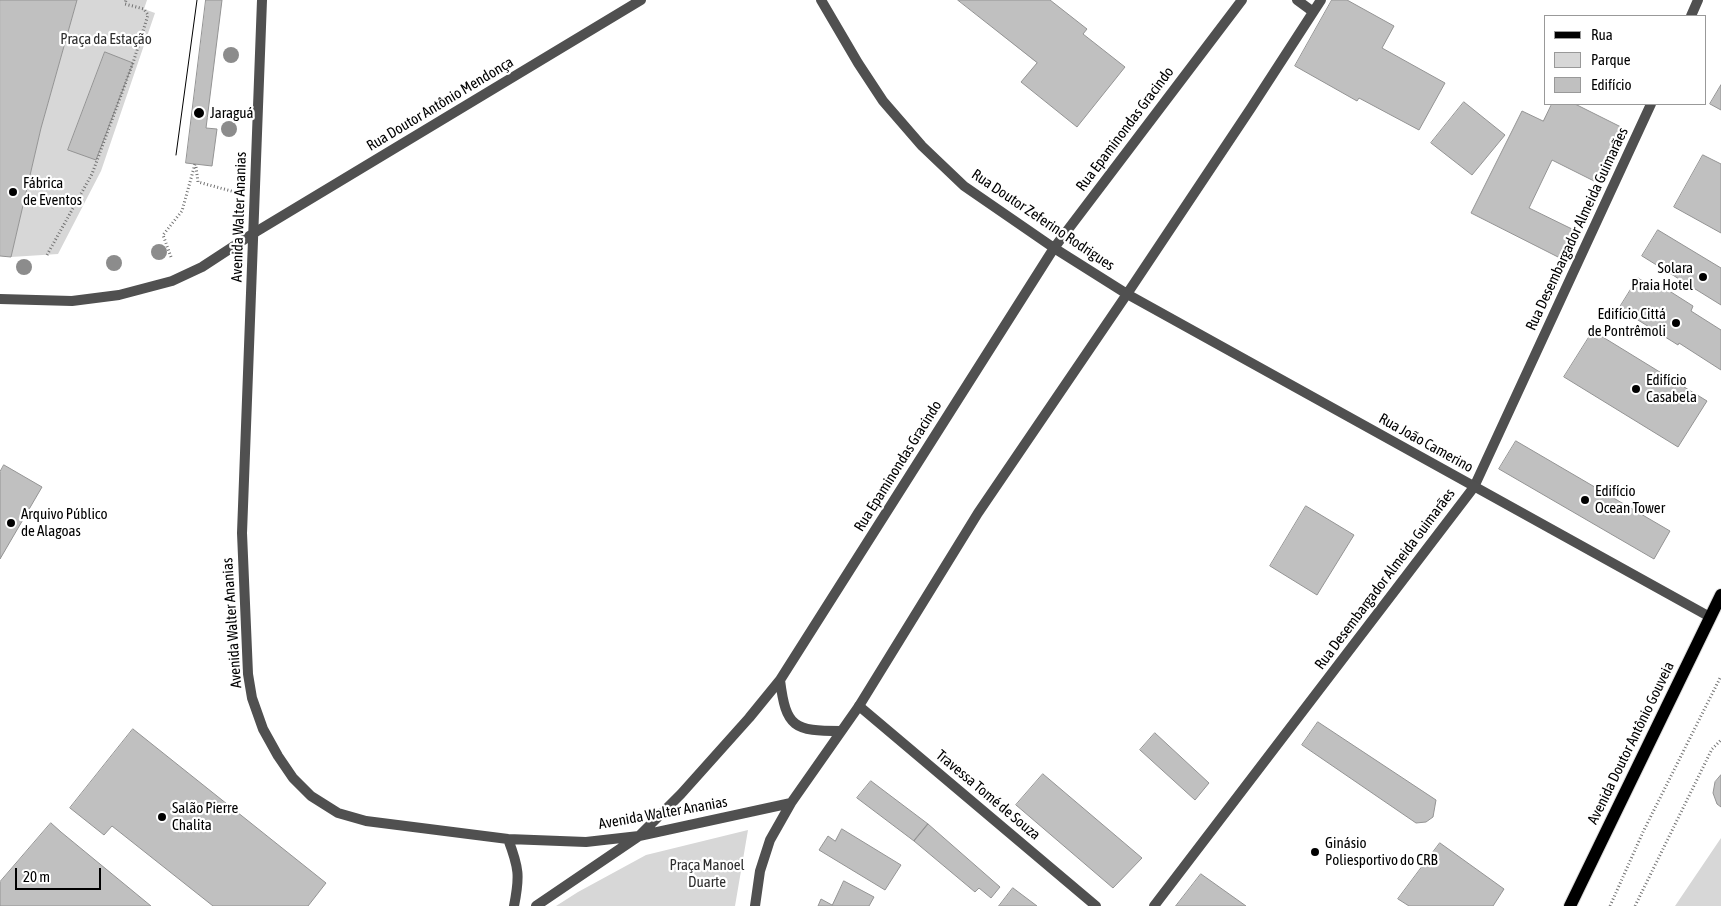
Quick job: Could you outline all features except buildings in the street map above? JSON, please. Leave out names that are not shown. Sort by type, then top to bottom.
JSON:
[{"type":"main road","name":"Avenida Doutor Antônio Gouveia","points":[[1570,906],[1721,595]]},
{"type":"street","name":"Avenida Walter Ananias","points":[[262,0],[242,533],[248,674],[252,698],[263,728],[278,756],[293,778],[310,796],[338,813],[366,821],[508,839],[586,842],[639,836],[791,803]]},
{"type":"street","name":"Rua Doutor Antônio Mendonça","points":[[0,299],[72,301],[119,295],[172,280],[194,270],[641,0]]},
{"type":"street","name":"Rua Doutor Zeferino Rodrigues","points":[[821,0],[883,101],[922,146],[964,186],[1054,248],[1127,294]]},
{"type":"street","name":"Rua Epaminondas Gracindo","points":[[536,906],[639,836],[681,794],[749,718],[780,680],[1054,248],[1242,0]]},
{"type":"street","points":[[1297,0],[1312,11]]},
{"type":"street","points":[[755,906],[760,871],[770,840],[791,803],[859,706],[978,513],[1127,294],[1321,0]]},
{"type":"street","points":[[1691,15],[1698,0]]},
{"type":"street","name":"Rua Desembargador Almeida Guimarães","points":[[1154,906],[1474,487],[1650,105]]},
{"type":"street","name":"Rua João Camerino","points":[[1127,294],[1710,617]]},
{"type":"street","points":[[780,680],[783,702],[789,718],[800,727],[818,731],[841,731]]},
{"type":"street","name":"Travessa Tomé de Souza","points":[[859,706],[1096,906]]},
{"type":"street","points":[[508,839],[516,861],[519,882],[514,906]]},
{"type":"path","points":[[47,255],[92,174],[133,63],[148,15],[144,9],[125,4],[126,0]]},
{"type":"path","points":[[171,257],[164,235],[182,211],[195,164],[198,182],[239,193]]},
{"type":"path","points":[[1610,906],[1643,832],[1721,676]]},
{"type":"path","points":[[1635,906],[1712,749],[1721,740]]},
{"type":"green space","name":"Praça da Estação","points":[[77,0],[147,0],[144,9],[155,13],[101,171],[58,254],[11,257],[41,128]]},
{"type":"green space","name":"Praça Manoel Duarte","points":[[748,830],[735,906],[556,906],[646,855]]},
{"type":"green space","points":[[1721,838],[1721,906],[1675,906]]},
{"type":"tram line","points":[[176,155],[197,0]]},
{"type":"place","name":"Jaraguá","points":[[199,113]]},
{"type":"place","name":"Fábrica de Eventos","points":[[13,192]]},
{"type":"place","name":"Solara Praia Hotel","points":[[1703,277]]},
{"type":"place","name":"Edifício Cittá de Pontrêmoli","points":[[1676,323]]},
{"type":"place","name":"Edifício Casabela","points":[[1636,389]]},
{"type":"place","name":"Edifício Ocean Tower","points":[[1585,500]]},
{"type":"place","name":"Arquivo Público de Alagoas","points":[[11,523]]},
{"type":"place","name":"Salão Pierre Chalita","points":[[162,817]]},
{"type":"place","name":"Ginásio Poliesportivo do CRB","points":[[1315,852]]}]
